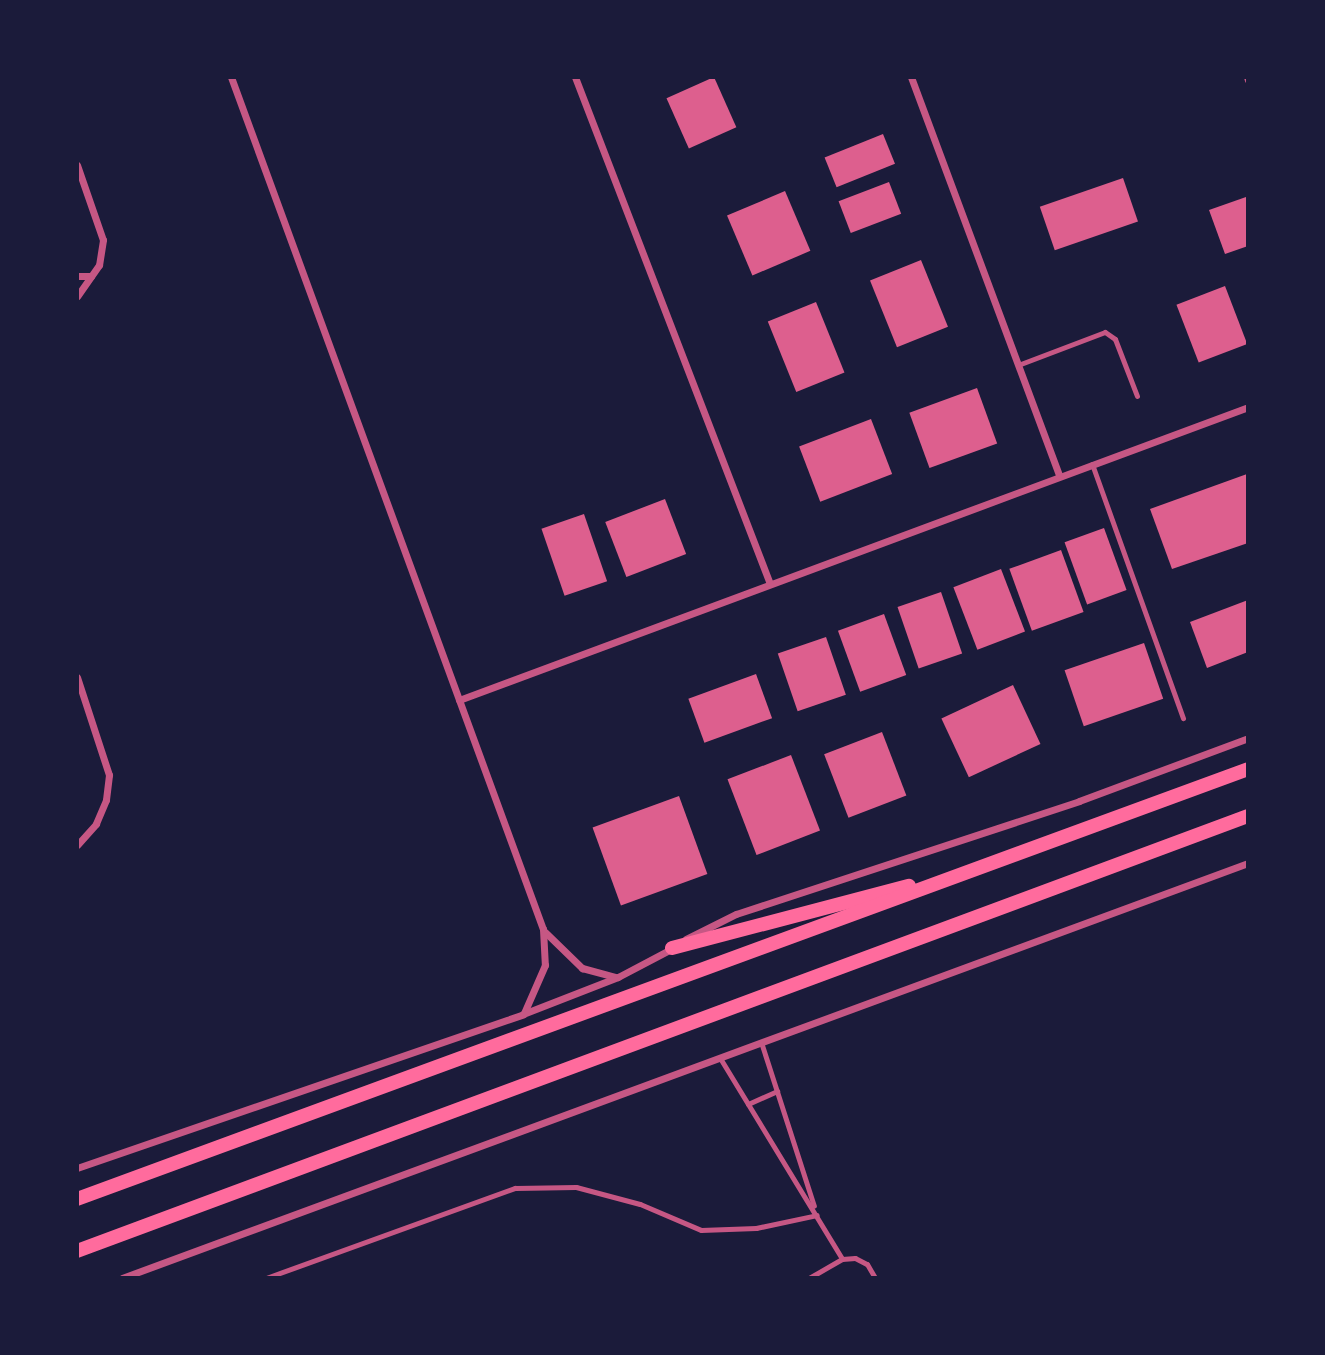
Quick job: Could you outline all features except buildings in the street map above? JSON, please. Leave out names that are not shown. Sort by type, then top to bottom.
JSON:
[{"type":"main road","points":[[77,1199],[1248,769]]},
{"type":"main road","points":[[77,1251],[1248,816]]},
{"type":"main road","points":[[672,948],[988,866]]},
{"type":"street","points":[[232,77],[543,929],[545,965],[523,1014]]},
{"type":"street","points":[[575,77],[770,583]]},
{"type":"street","points":[[911,77],[1059,476]]},
{"type":"street","points":[[77,166],[103,240],[99,265],[77,296]]},
{"type":"street","points":[[77,276],[91,276]]},
{"type":"street","points":[[459,700],[1248,407]]},
{"type":"street","points":[[77,677],[109,775],[106,800],[96,824],[77,845]]},
{"type":"street","points":[[77,1168],[523,1014],[618,977],[736,914],[1079,801],[1248,738]]},
{"type":"street","points":[[121,1278],[1248,863]]},
{"type":"street","points":[[543,929],[566,957],[582,968],[618,977]]},
{"type":"lane","points":[[1018,365],[1105,332],[1115,339],[1137,396]]},
{"type":"lane","points":[[1091,464],[1182,718]]},
{"type":"lane","points":[[761,1042],[817,1215]]},
{"type":"lane","points":[[720,1058],[842,1259]]},
{"type":"lane","points":[[748,1104],[777,1091]]},
{"type":"lane","points":[[266,1278],[515,1188],[576,1186],[640,1204],[701,1230],[756,1228],[817,1215]]},
{"type":"lane","points":[[810,1278],[842,1259],[855,1258],[867,1264],[875,1278]]}]
